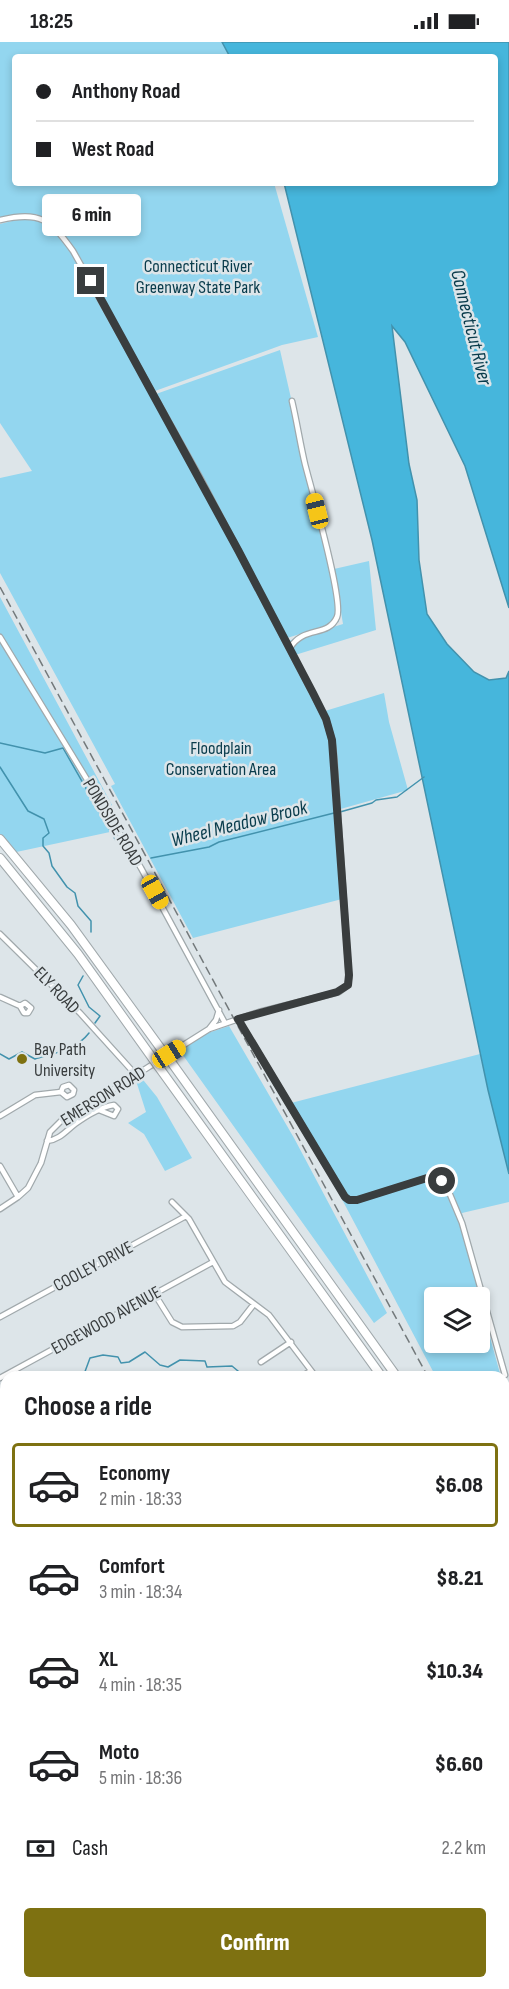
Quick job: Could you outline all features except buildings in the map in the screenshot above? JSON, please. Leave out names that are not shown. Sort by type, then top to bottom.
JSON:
[{"type":"highway","points":[[0,839],[71,926],[393,1371]]},
{"type":"highway","points":[[0,858],[78,954],[378,1371]]},
{"type":"street","points":[[0,220],[30,215],[43,219],[53,226],[82,265],[180,441],[290,648],[299,636],[324,630],[330,626],[340,610],[292,401]]},
{"type":"street","name":"PONDSIDE ROAD","points":[[0,637],[141,867],[225,1023]]},
{"type":"street","name":"EMERSON ROAD","points":[[0,1209],[18,1197],[32,1181],[52,1129],[68,1115],[209,1029],[334,993],[345,988],[349,981],[332,740],[326,719],[290,648]]},
{"type":"street","name":"ELY ROAD","points":[[0,934],[80,1013],[136,1075]]},
{"type":"street","points":[[0,998],[20,1006]]},
{"type":"street","points":[[209,1029],[216,1020],[219,1010]]},
{"type":"street","points":[[238,1019],[345,1197],[349,1200],[357,1200],[427,1178],[436,1178],[446,1185],[462,1223],[504,1371]]},
{"type":"street","points":[[0,1116],[35,1095],[61,1092]]},
{"type":"street","points":[[47,1141],[57,1139],[77,1122],[99,1110]]},
{"type":"street","points":[[0,1166],[18,1197]]},
{"type":"street","points":[[172,1202],[186,1216],[229,1286],[269,1315],[311,1371]]},
{"type":"street","name":"COOLEY DRIVE","points":[[0,1317],[186,1216]]},
{"type":"street","name":"EDGEWOOD AVENUE","points":[[13,1371],[213,1262]]},
{"type":"street","points":[[154,1293],[172,1322],[182,1327],[233,1326],[240,1322],[254,1304]]},
{"type":"street","points":[[261,1362],[291,1342]]},
{"type":"green space","name":"Connecticut River Greenway State Park","points":[[0,42],[222,42],[229,54],[12,54],[12,186],[275,186],[318,337],[282,345],[155,391],[80,258],[63,234],[48,220],[36,214],[23,214],[0,221]]},
{"type":"green space","name":"Floodplain Conservation Area","points":[[35,217],[54,230],[70,248],[155,399],[328,723],[342,899],[193,938],[111,786],[115,784],[0,573],[0,478],[32,471],[0,423],[0,224]]},
{"type":"green space","points":[[280,350],[332,578],[339,622],[287,638],[156,394]]},
{"type":"green space","points":[[369,561],[376,630],[295,655],[288,641],[343,624],[334,569]]},
{"type":"green space","points":[[0,597],[112,805],[100,812],[110,832],[7,854],[0,846]]},
{"type":"green space","points":[[384,693],[389,722],[408,790],[337,810],[330,722],[325,711]]},
{"type":"green space","points":[[229,1026],[294,1138],[387,1313],[374,1323],[175,1044]]},
{"type":"green space","points":[[480,1054],[509,1174],[509,1202],[462,1213],[477,1287],[424,1287],[424,1353],[490,1353],[490,1337],[499,1371],[433,1371],[291,1103]]},
{"type":"green space","points":[[131,1065],[157,1097],[192,1158],[165,1171],[144,1134],[128,1123],[146,1112]]},
{"type":"water","name":"Connecticut River","points":[[222,42],[509,42],[509,608],[465,466],[405,342],[392,326],[409,464],[417,500],[419,560],[427,614],[447,644],[474,672],[489,680],[506,678],[509,671],[509,1174],[488,1090],[372,540],[285,186],[498,186],[498,54],[228,54]]},
{"type":"waterway","name":"Wheel Meadow Brook","points":[[0,743],[45,753],[63,748],[116,841],[121,842],[127,850]]},
{"type":"waterway","name":"Wheel Meadow Brook","points":[[0,767],[28,811],[44,819],[49,833],[43,838],[43,846],[49,853],[52,866],[67,887],[75,893],[78,906],[91,921],[91,932]]},
{"type":"waterway","name":"Wheel Meadow Brook","points":[[340,812],[376,800],[397,797],[424,777]]},
{"type":"waterway","name":"Wheel Meadow Brook","points":[[151,858],[209,847],[219,842],[334,813]]},
{"type":"waterway","name":"Wheel Meadow Brook","points":[[83,976],[78,985],[89,1007],[100,1016],[95,1023]]},
{"type":"waterway","name":"Wheel Meadow Brook","points":[[0,1054],[9,1059],[22,1052],[35,1059],[71,1047],[89,1033]]},
{"type":"waterway","points":[[85,1371],[90,1358],[103,1355],[118,1357],[121,1363],[129,1362],[145,1352],[160,1365],[168,1367],[180,1360],[205,1361],[207,1367],[232,1366],[238,1371]]},
{"type":"railway","points":[[0,587],[425,1371]]},
{"type":"place","name":"Bay Path University","points":[[22,1059]]},
{"type":"route","points":[[91,281],[180,441],[301,669],[326,719],[332,740],[348,946],[348,985],[337,992],[238,1019],[338,1189],[345,1197],[349,1200],[357,1200],[370,1197],[427,1178],[442,1181]]}]
